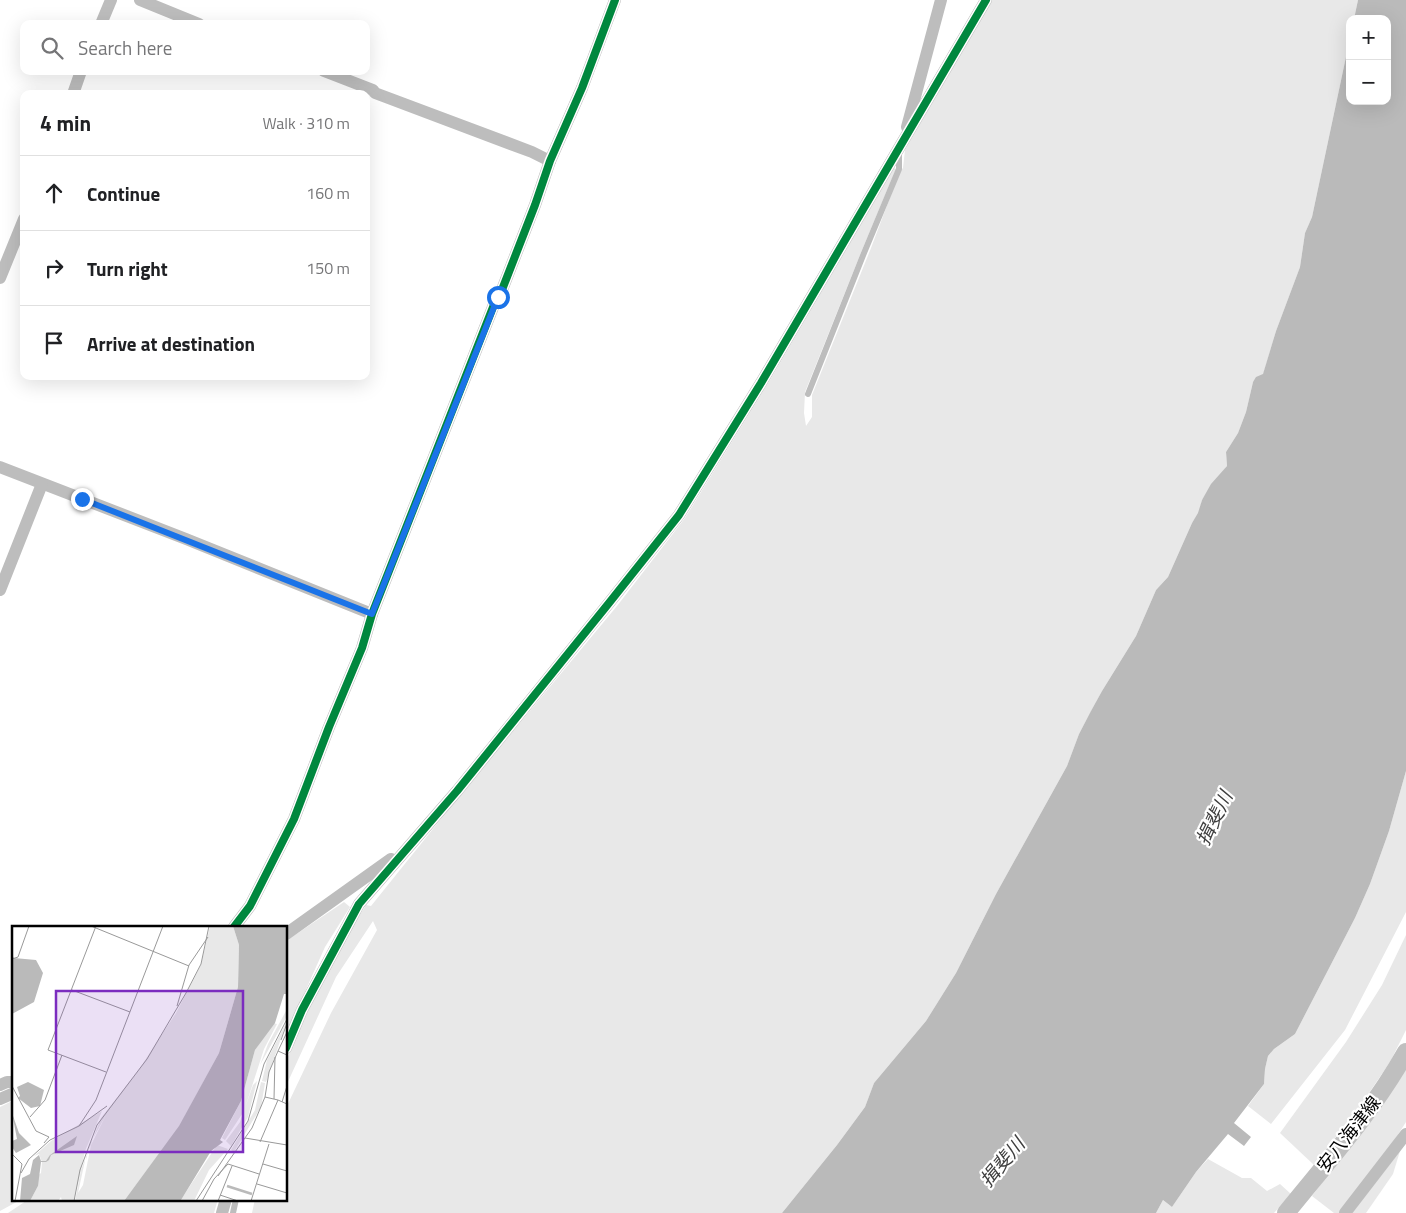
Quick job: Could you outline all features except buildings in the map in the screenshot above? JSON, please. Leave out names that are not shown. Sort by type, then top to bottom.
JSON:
[{"type":"main road","name":"安八海津線","points":[[1288,1212],[1357,1125],[1392,1076],[1406,1052]]},
{"type":"street","points":[[104,20],[111,0]]},
{"type":"street","points":[[140,0],[189,20]]},
{"type":"street","points":[[235,926],[250,906],[294,819],[362,648],[372,614],[504,286],[550,161],[582,88],[615,0]]},
{"type":"street","points":[[900,147],[941,0]]},
{"type":"street","points":[[288,1043],[302,1010],[359,904],[457,791],[679,515],[761,383],[986,0]]},
{"type":"street","points":[[74,90],[80,75]]},
{"type":"street","points":[[334,75],[373,90],[374,93],[532,152],[550,161]]},
{"type":"street","points":[[0,278],[20,230]]},
{"type":"street","points":[[0,467],[372,614]]},
{"type":"street","points":[[0,590],[42,484]]},
{"type":"street","points":[[288,933],[407,848]]},
{"type":"street","points":[[0,1085],[12,1082]]},
{"type":"street","points":[[0,1099],[12,1094]]},
{"type":"street","points":[[1345,1213],[1406,1134]]},
{"type":"street","points":[[222,1213],[226,1200]]},
{"type":"lane","points":[[808,394],[899,169],[900,147]]},
{"type":"lane","points":[[233,1213],[236,1200]]},
{"type":"shaded area","points":[[992,0],[1358,0],[1355,15],[1346,15],[1346,57],[1312,217],[1305,233],[1300,267],[1276,331],[1263,375],[1253,382],[1246,412],[1238,433],[1226,452],[1227,466],[1202,500],[1199,513],[1192,523],[1168,577],[1156,590],[1136,636],[1102,691],[1079,734],[1067,766],[996,894],[956,973],[926,1021],[874,1083],[865,1107],[782,1213],[252,1213],[255,1200],[288,1200],[288,1104],[331,1013],[377,930],[373,921],[336,977],[288,1082],[288,1056],[335,955],[366,905],[371,906],[617,606],[685,518],[770,380],[894,168],[896,169],[805,392],[804,413],[806,426],[812,417],[812,395],[900,171],[903,168],[905,150]]},
{"type":"shaded area","points":[[1406,771],[1406,912],[1345,1030],[1271,1124],[1248,1106],[1264,1084],[1268,1056],[1274,1049],[1295,1034],[1355,918],[1370,884],[1389,831]]},
{"type":"shaded area","points":[[344,902],[350,907],[325,947],[288,1030],[288,940]]},
{"type":"shaded area","points":[[1406,935],[1406,1030],[1390,1062],[1360,1106],[1314,1165],[1280,1133],[1346,1042],[1382,985]]},
{"type":"shaded area","points":[[1406,1066],[1406,1122],[1383,1158],[1340,1213],[1334,1213],[1312,1196],[1396,1084]]},
{"type":"shaded area","points":[[12,1101],[12,1200],[20,1200],[0,1211],[0,1107]]},
{"type":"shaded area","points":[[1400,1151],[1393,1174],[1366,1213],[1352,1213]]},
{"type":"shaded area","points":[[1208,1159],[1242,1178],[1251,1178],[1267,1191],[1280,1184],[1291,1194],[1274,1213],[1156,1213],[1163,1200],[1172,1207],[1196,1172]]},
{"type":"shaded area","points":[[28,1200],[218,1200],[214,1213],[8,1213]]},
{"type":"water","name":"揖斐川","points":[[1358,0],[1406,0],[1406,771],[1389,831],[1370,884],[1355,918],[1295,1034],[1274,1049],[1268,1056],[1264,1084],[1234,1123],[1251,1137],[1244,1146],[1228,1134],[1196,1172],[1172,1207],[1163,1200],[1156,1213],[782,1213],[865,1107],[874,1083],[926,1021],[956,973],[996,894],[1067,766],[1079,734],[1091,711],[1136,636],[1156,590],[1168,577],[1198,513],[1202,500],[1211,484],[1227,466],[1226,452],[1238,433],[1246,412],[1253,382],[1256,377],[1263,374],[1276,331],[1300,267],[1305,233],[1312,217],[1346,57],[1346,105],[1391,105],[1391,15],[1355,15]]},
{"type":"cycle path","points":[[235,926],[250,906],[294,819],[362,648],[372,614],[497,297],[500,295],[550,161],[582,88],[615,0]]},
{"type":"cycle path","points":[[288,1043],[302,1010],[359,904],[457,791],[679,515],[761,383],[986,0]]},
{"type":"route","points":[[82,499],[372,614],[498,297]]}]
